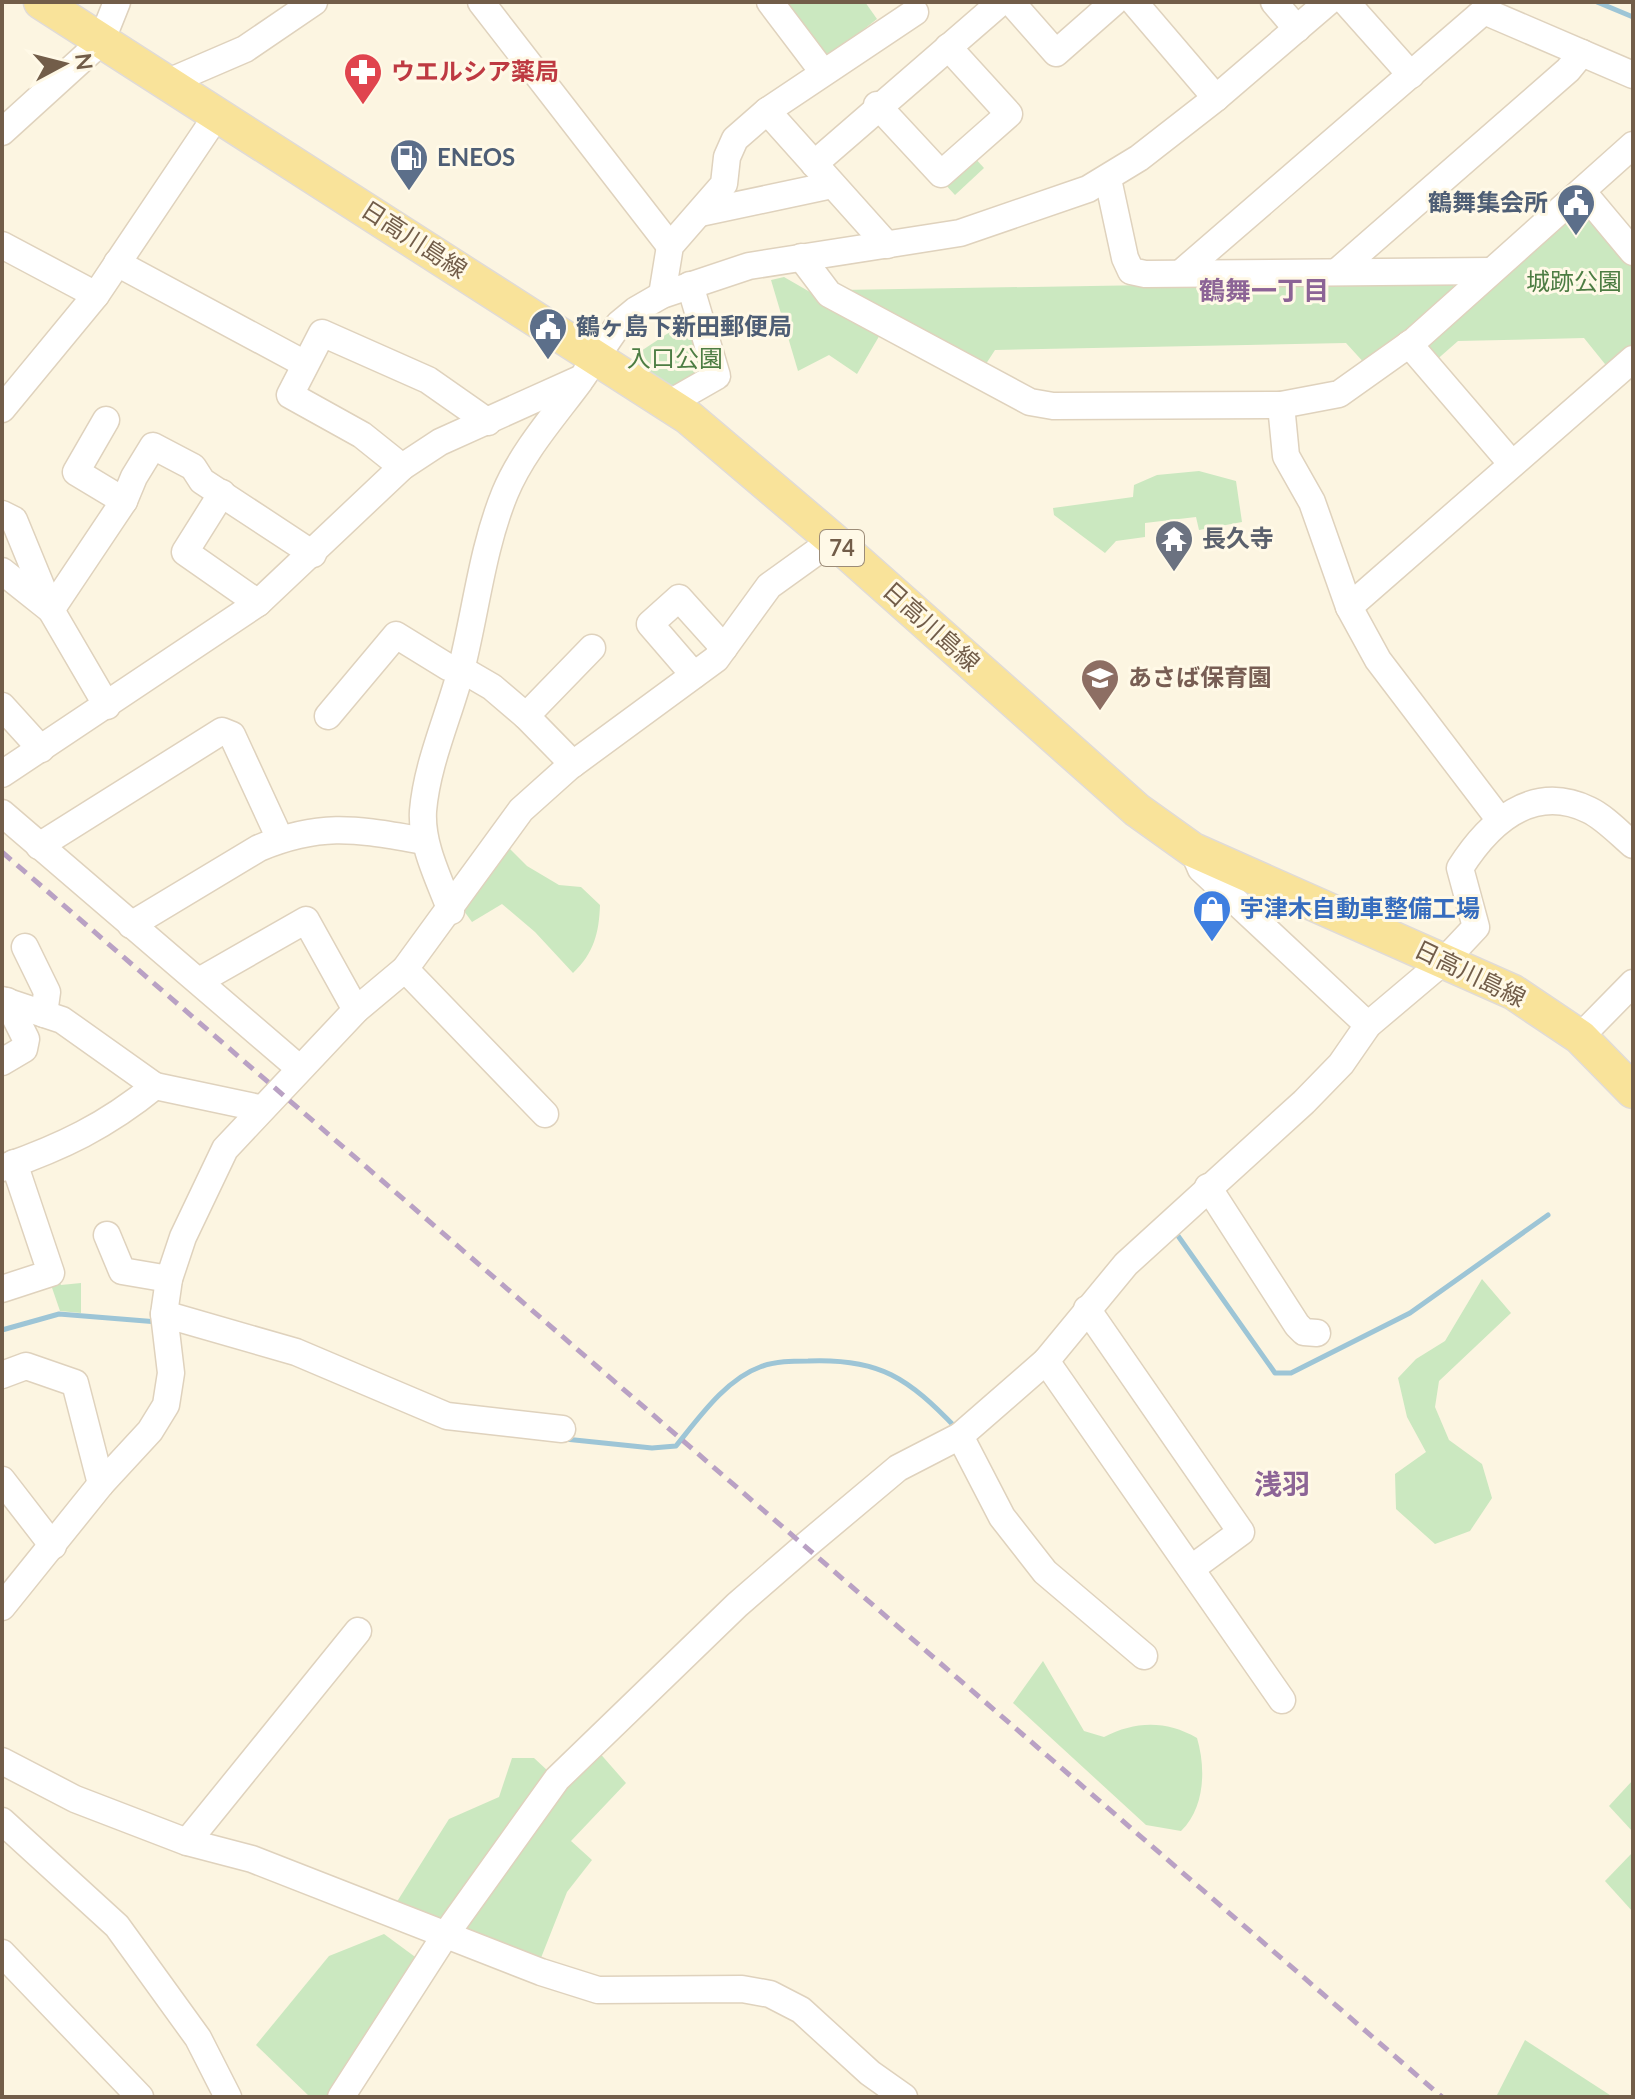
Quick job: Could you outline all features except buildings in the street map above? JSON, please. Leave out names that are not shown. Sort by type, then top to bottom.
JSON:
[{"type":"main road","name":"日高川島線","points":[[41,2],[217,115],[588,367],[668,404],[833,540],[1137,810],[1193,850],[1513,992],[1580,1037],[1633,1091]]},
{"type":"street","points":[[2,132],[101,42],[117,2]]},
{"type":"street","points":[[166,83],[245,49],[314,2]]},
{"type":"street","points":[[481,2],[670,246]]},
{"type":"street","points":[[770,2],[823,72]]},
{"type":"street","points":[[1011,2],[1056,53],[1114,2]]},
{"type":"street","points":[[1134,2],[1216,98]]},
{"type":"street","points":[[1274,2],[1297,29]]},
{"type":"street","points":[[451,911],[425,841],[423,811],[438,743],[461,669],[476,594],[505,492],[528,452],[619,324],[662,295],[749,266],[960,233],[1000,222],[1108,179],[1216,98],[1328,2]]},
{"type":"street","points":[[1346,2],[1411,75]]},
{"type":"street","points":[[814,164],[989,7]]},
{"type":"street","points":[[1182,272],[1484,11],[1633,75]]},
{"type":"street","points":[[662,295],[670,246],[724,184],[729,146],[767,111],[915,12]]},
{"type":"street","points":[[877,105],[941,174],[1009,114],[948,47]]},
{"type":"street","points":[[1339,270],[1568,70],[1582,53]]},
{"type":"street","points":[[767,111],[887,245]]},
{"type":"street","points":[[2,409],[96,295],[217,115]]},
{"type":"street","points":[[801,257],[829,294],[1030,402],[1053,406],[1281,405],[1339,394],[1409,344],[1633,145]]},
{"type":"street","points":[[1108,179],[1125,258],[1131,271],[1145,274],[1491,271]]},
{"type":"street","points":[[700,213],[832,185]]},
{"type":"street","points":[[1582,191],[1633,252]]},
{"type":"street","points":[[2,245],[96,295]]},
{"type":"street","points":[[117,263],[305,364]]},
{"type":"street","points":[[668,404],[717,376],[690,285]]},
{"type":"street","points":[[402,467],[362,435],[290,395],[322,333],[428,380],[488,422]]},
{"type":"street","points":[[1409,344],[1512,464]]},
{"type":"street","points":[[1349,607],[1633,359]]},
{"type":"street","points":[[2,774],[258,603],[402,467],[440,442],[488,422],[588,367]]},
{"type":"street","points":[[1281,405],[1286,456],[1312,502],[1349,607],[1378,660],[1499,819]]},
{"type":"street","points":[[106,420],[76,472],[124,501]]},
{"type":"street","points":[[51,610],[124,501],[153,446],[193,467],[202,481],[313,554]]},
{"type":"street","points":[[222,493],[185,552],[258,603]]},
{"type":"street","points":[[2,514],[14,520],[51,610],[107,706]]},
{"type":"street","points":[[2,1607],[101,1484],[150,1431],[166,1405],[171,1373],[164,1314],[169,1279],[183,1237],[225,1149],[259,1108],[356,1010],[405,969],[451,911],[521,810],[573,764],[694,675],[724,648],[769,586],[833,540]]},
{"type":"street","points":[[2,571],[51,610]]},
{"type":"street","points":[[694,675],[650,624],[669,606],[679,598],[724,648]]},
{"type":"street","points":[[328,716],[396,635],[448,667],[461,669],[492,687],[526,716],[573,764]]},
{"type":"street","points":[[526,716],[592,648]]},
{"type":"street","points":[[2,706],[41,749]]},
{"type":"street","points":[[39,846],[222,731],[232,735],[280,839]]},
{"type":"street","points":[[341,2097],[446,1934],[557,1779],[737,1605],[805,1546],[898,1468],[960,1436],[1046,1361],[1126,1264],[1304,1102],[1341,1064],[1368,1025],[1445,960],[1476,927],[1460,868],[1499,819],[1520,807],[1567,802],[1590,810],[1633,845]]},
{"type":"street","points":[[2,813],[299,1068]]},
{"type":"street","points":[[131,925],[259,848],[280,839],[341,827],[425,841]]},
{"type":"street","points":[[1193,850],[1201,869],[1368,1025]]},
{"type":"street","points":[[199,981],[306,920],[356,1010]]},
{"type":"street","points":[[25,947],[47,992],[44,1014]]},
{"type":"street","points":[[405,969],[545,1114]]},
{"type":"street","points":[[1580,1037],[1633,983]]},
{"type":"street","points":[[4,1000],[62,1020],[155,1086],[259,1108]]},
{"type":"street","points":[[2,1062],[24,1049],[26,1039],[4,1000]]},
{"type":"street","points":[[2,1289],[51,1273],[8,1166],[116,1118],[155,1086]]},
{"type":"street","points":[[1208,1187],[1297,1325],[1304,1332],[1317,1333]]},
{"type":"street","points":[[107,1235],[122,1271],[169,1279]]},
{"type":"street","points":[[1087,1309],[1241,1532],[1192,1568]]},
{"type":"street","points":[[164,1314],[296,1352],[447,1416],[562,1429]]},
{"type":"street","points":[[1046,1361],[1282,1700]]},
{"type":"street","points":[[2,1375],[26,1366],[75,1383],[101,1484]]},
{"type":"street","points":[[960,1436],[1002,1517],[1045,1572],[1144,1656]]},
{"type":"street","points":[[2,1480],[53,1546]]},
{"type":"street","points":[[187,1842],[358,1631]]},
{"type":"street","points":[[2,1761],[75,1799],[187,1842],[252,1859],[541,1972],[598,1990],[742,1989],[770,1994],[801,2010],[870,2073],[904,2097]]},
{"type":"street","points":[[2,1821],[117,1926],[198,2038],[228,2097]]},
{"type":"street","points":[[2,1953],[140,2097]]},
{"type":"green space","points":[[778,2],[865,2],[877,19],[827,58]]},
{"type":"green space","points":[[973,156],[984,168],[955,195],[943,182]]},
{"type":"green space","name":"城跡公園","points":[[1575,206],[1583,207],[1633,265],[1633,348],[1609,369],[1584,338],[1458,341],[1433,363],[1422,342]]},
{"type":"green space","points":[[784,277],[881,333],[857,374],[829,355],[798,371],[771,280]]},
{"type":"green space","points":[[1453,280],[1454,290],[1367,366],[1346,343],[995,350],[982,370],[840,290]]},
{"type":"green space","name":"入口公園","points":[[691,318],[706,367],[676,390],[638,364],[635,355]]},
{"type":"green space","points":[[1199,471],[1236,481],[1242,522],[1199,530],[1196,517],[1145,523],[1145,537],[1116,541],[1105,553],[1054,515],[1053,508],[1133,497],[1134,485],[1157,475]]},
{"type":"green space","points":[[506,845],[527,866],[559,885],[581,887],[600,905],[594,942],[573,973],[535,932],[502,904],[472,922],[464,911],[481,876]]},
{"type":"green space","points":[[57,1276],[61,1285],[81,1283],[81,1313],[60,1311],[49,1279]]},
{"type":"green space","points":[[1482,1279],[1511,1313],[1439,1381],[1435,1407],[1449,1440],[1482,1464],[1492,1498],[1470,1531],[1435,1544],[1396,1509],[1395,1474],[1426,1452],[1407,1417],[1398,1378],[1416,1359],[1445,1341]]},
{"type":"green space","points":[[1043,1661],[1084,1731],[1104,1737],[1127,1728],[1150,1725],[1174,1728],[1197,1738],[1202,1762],[1199,1799],[1189,1822],[1181,1831],[1146,1825],[1013,1703]]},
{"type":"green space","points":[[597,1750],[626,1783],[571,1841],[592,1860],[567,1892],[537,1968],[393,1908],[449,1819],[499,1797],[512,1758],[534,1758],[561,1783]]},
{"type":"green space","points":[[1633,1780],[1633,1832],[1609,1806]]},
{"type":"green space","points":[[1633,1852],[1633,1912],[1605,1881]]},
{"type":"green space","points":[[384,1934],[422,1962],[335,2097],[310,2097],[256,2045],[329,1956]]},
{"type":"green space","points":[[1525,2040],[1613,2097],[1496,2097]]},
{"type":"waterway","points":[[1597,2],[1633,17]]},
{"type":"waterway","points":[[1173,1236],[1176,1233],[1275,1373],[1291,1373],[1410,1313],[1548,1215]]},
{"type":"waterway","points":[[2,1330],[59,1314],[158,1322]]},
{"type":"waterway","points":[[565,1439],[652,1448],[676,1446],[724,1390],[736,1381],[766,1365],[796,1361],[855,1363],[891,1375],[923,1396],[957,1429]]},
{"type":"railway","points":[[2,852],[1442,2097]]},
{"type":"place","name":"ウエルシア薬局","points":[[363,106]]},
{"type":"place","name":"ENEOS","points":[[409,192]]},
{"type":"place","name":"鶴舞集会所","points":[[1576,237]]},
{"type":"place","name":"鶴ヶ島下新田郵便局","points":[[548,361]]},
{"type":"place","name":"長久寺","points":[[1174,573]]},
{"type":"place","name":"あさば保育園","points":[[1100,712]]},
{"type":"place","name":"宇津木自動車整備工場","points":[[1212,943]]},
{"type":"district","name":"鶴舞一丁目","points":[[1264,291]]},
{"type":"district","name":"浅羽","points":[[1282,1484]]}]
